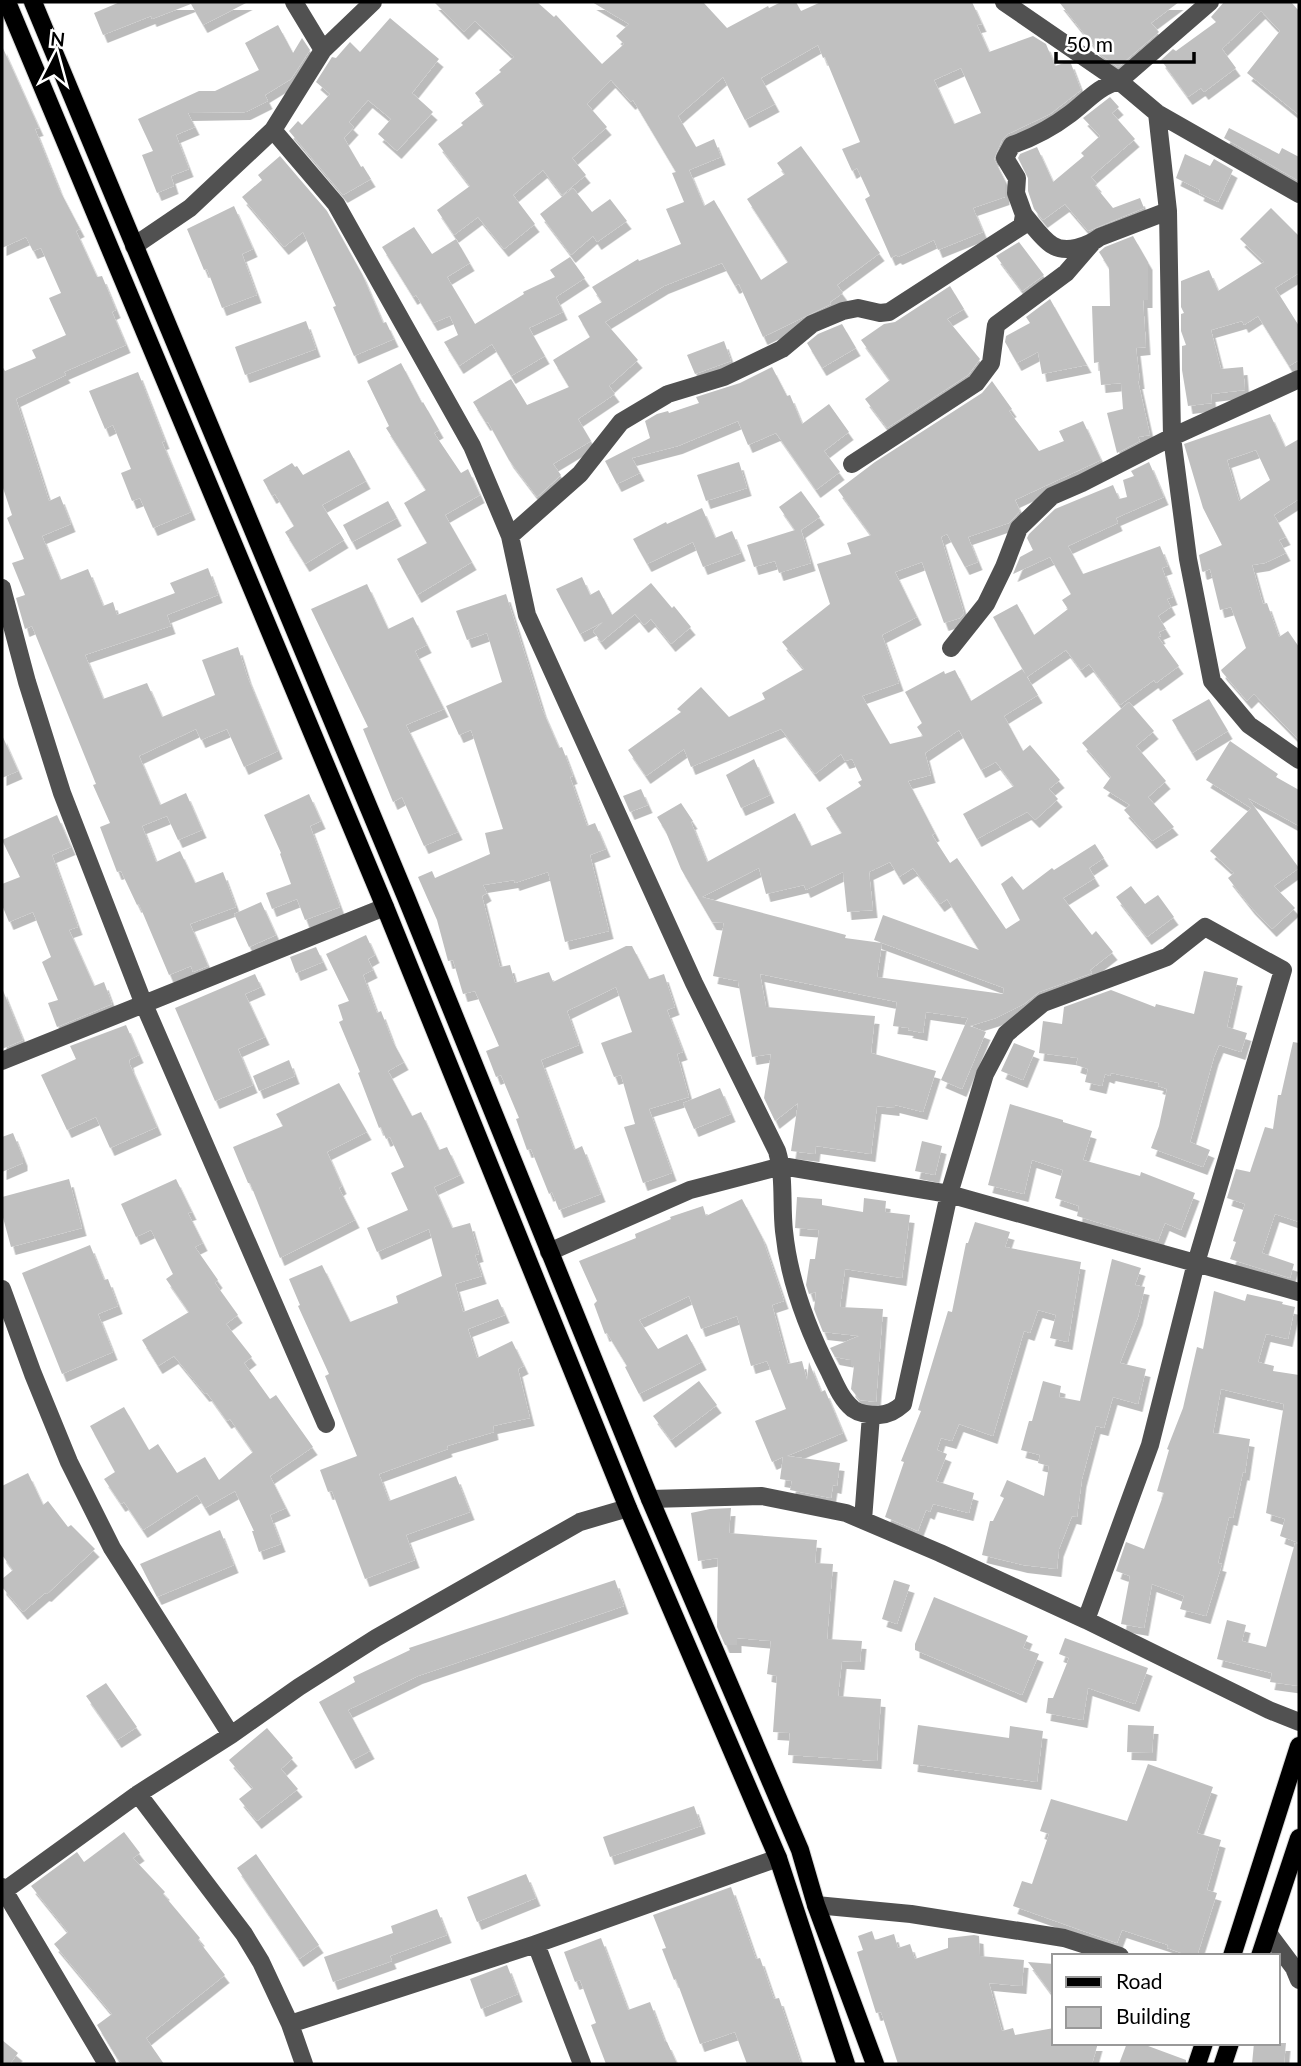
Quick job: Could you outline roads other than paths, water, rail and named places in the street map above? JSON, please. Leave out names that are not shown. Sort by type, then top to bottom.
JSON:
[{"type":"main road","points":[[8,2],[385,906],[628,1508],[778,1858],[846,2064]]},
{"type":"main road","points":[[33,2],[407,897],[650,1499],[800,1850],[816,1905],[875,2064]]},
{"type":"main road","points":[[1233,1954],[1299,1746]]},
{"type":"main road","points":[[1261,1954],[1299,1838]]},
{"type":"main road","points":[[1197,2064],[1203,2045]]},
{"type":"main road","points":[[1223,2064],[1229,2045]]},
{"type":"street","points":[[294,2],[323,50]]},
{"type":"street","points":[[134,246],[190,208],[273,130],[323,50],[373,2]]},
{"type":"street","points":[[1004,2],[1119,81],[1157,113],[1299,194]]},
{"type":"street","points":[[1092,243],[1081,247],[1053,246],[1024,215],[1016,193],[1017,178],[1005,158],[1012,145],[1027,140],[1069,115],[1107,84],[1119,81],[1210,2]]},
{"type":"street","points":[[1157,113],[1168,211],[1172,437],[1188,559],[1212,681],[1249,725],[1299,760]]},
{"type":"street","points":[[273,130],[336,204],[355,234],[472,446],[510,536],[532,627],[655,898],[769,1133],[782,1166],[784,1231],[794,1287],[811,1337],[842,1396],[855,1411],[871,1415],[895,1411],[906,1395],[949,1194],[985,1074],[1006,1034],[1043,1003],[1167,957],[1205,927],[1283,970],[1196,1263],[1150,1445],[1086,1620]]},
{"type":"street","points":[[852,464],[976,383],[991,363],[996,326],[1066,273],[1092,243],[1100,237],[1168,211]]},
{"type":"street","points":[[510,536],[580,474],[621,422],[668,394],[724,377],[782,349],[812,324],[858,308],[880,313],[889,312],[1021,226],[1024,215]]},
{"type":"street","points":[[951,648],[986,604],[1019,528],[1052,496],[1299,379]]},
{"type":"street","points":[[2,588],[27,682],[62,793],[143,1002],[326,1424]]},
{"type":"street","points":[[2,1061],[385,906]]},
{"type":"street","points":[[549,1252],[690,1190],[782,1166],[949,1194],[1299,1292]]},
{"type":"street","points":[[2,1289],[69,1462],[112,1548],[231,1735]]},
{"type":"street","points":[[863,1520],[871,1415]]},
{"type":"street","points":[[650,1499],[762,1496],[846,1513],[1086,1620],[1269,1710],[1299,1722]]},
{"type":"street","points":[[107,2064],[3,1889],[138,1794],[376,1638],[580,1522],[628,1508]]},
{"type":"street","points":[[138,1794],[244,1934],[261,1962],[290,2024],[304,2064]]},
{"type":"street","points":[[290,2024],[536,1944],[778,1858]]},
{"type":"street","points":[[816,1905],[911,1914],[1064,1938],[1114,1954]]},
{"type":"street","points":[[1268,1933],[1294,1968],[1299,1980]]},
{"type":"street","points":[[536,1944],[582,2064]]}]
